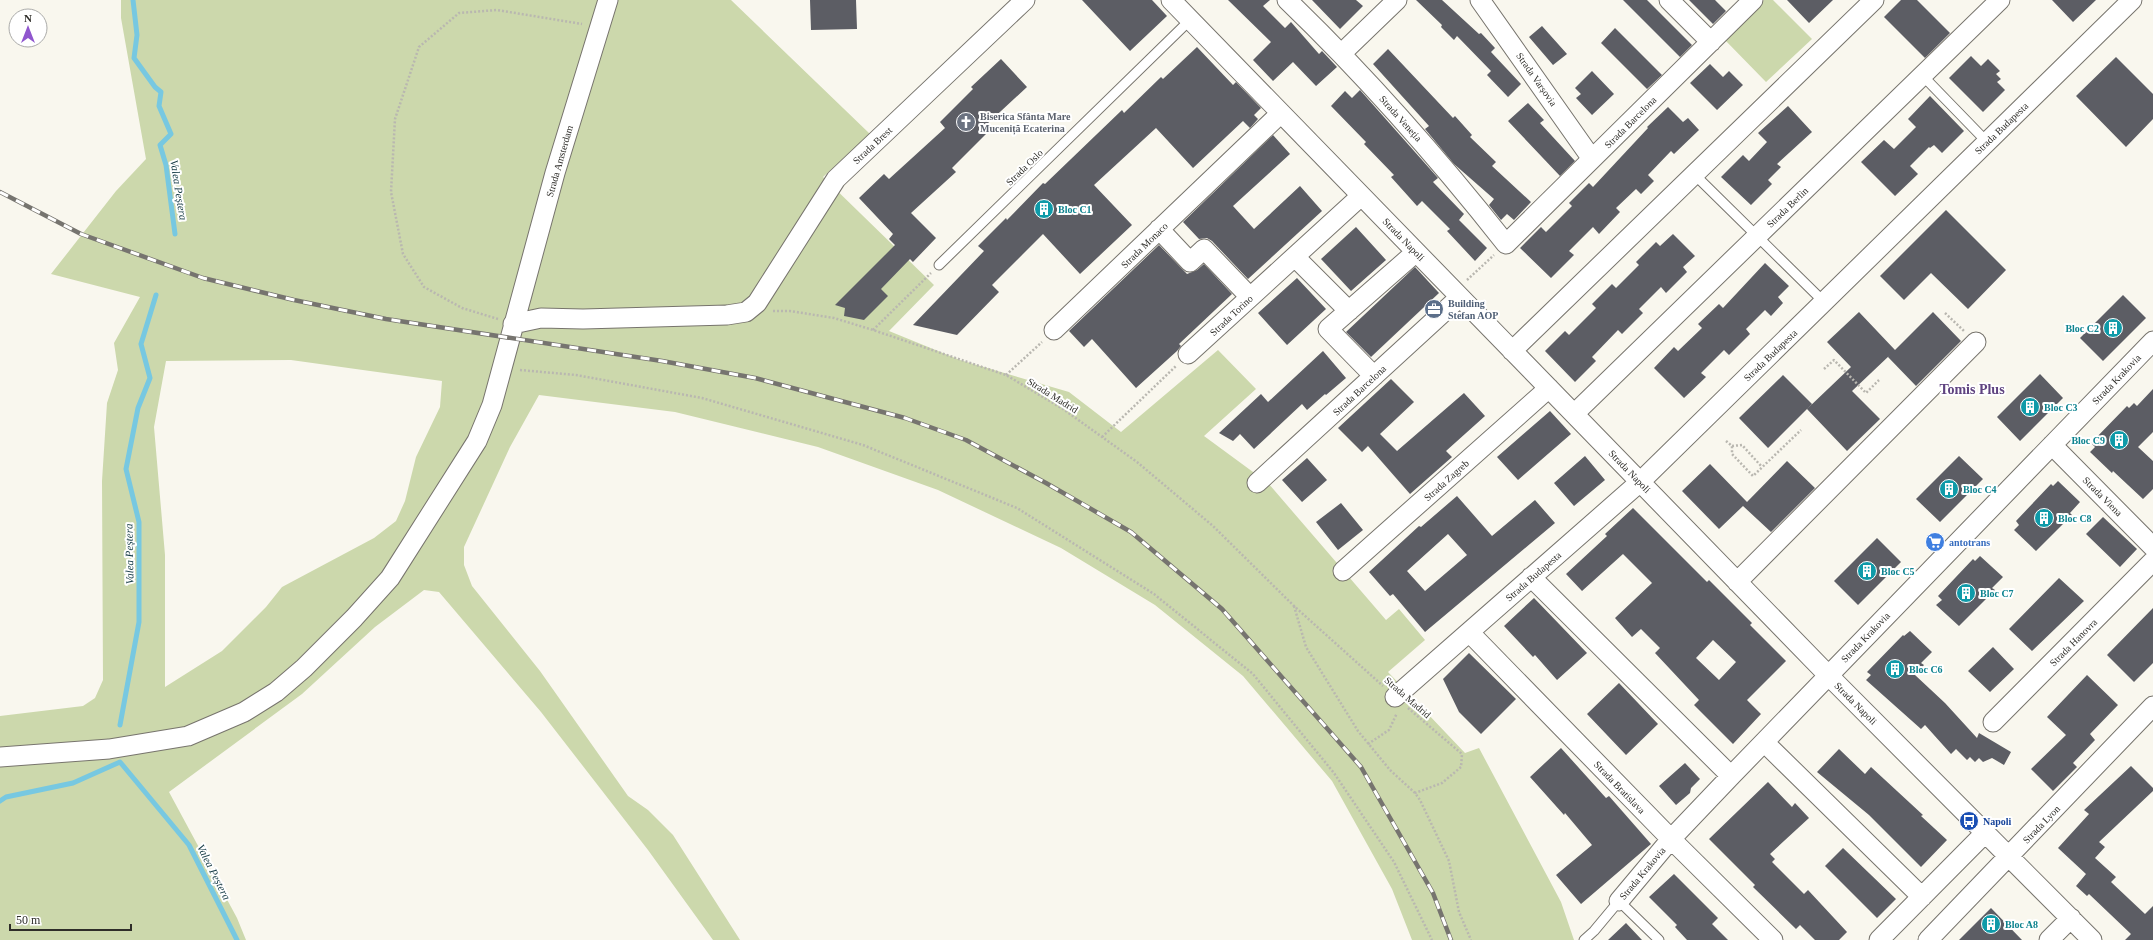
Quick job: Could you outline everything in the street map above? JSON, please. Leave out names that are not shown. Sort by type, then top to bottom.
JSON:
[{"type":"street","name":"Strada Brest","points":[[746,312],[756,303],[836,179],[1025,0]]},
{"type":"street","name":"Strada Napoli","points":[[1171,0],[1828,675],[2092,940]]},
{"type":"street","name":"Strada Veneția","points":[[1287,0],[1342,53],[1445,168],[1506,244]]},
{"type":"street","points":[[1342,53],[1397,0]]},
{"type":"street","name":"Strada Varșovia","points":[[1480,0],[1592,159]]},
{"type":"street","points":[[1669,0],[1711,42]]},
{"type":"street","name":"Strada Barcelona","points":[[1506,244],[1753,0]]},
{"type":"street","points":[[1512,351],[1874,0]]},
{"type":"street","name":"Strada Berlin","points":[[1574,414],[2000,0]]},
{"type":"street","name":"Strada Budapesta","points":[[1395,697],[1640,482],[2132,0]]},
{"type":"street","name":"Strada Amsterdam","points":[[0,757],[109,749],[188,736],[244,712],[276,692],[304,668],[354,618],[390,578],[477,441],[492,404],[555,173],[605,8]]},
{"type":"street","name":"Strada Monaco","points":[[1054,330],[1281,113]]},
{"type":"street","name":"Strada Torino","points":[[1188,354],[1361,196]]},
{"type":"street","points":[[1159,230],[1190,262],[1204,249],[1250,297]]},
{"type":"street","points":[[1374,376],[1328,329],[1416,252]]},
{"type":"street","points":[[1295,257],[1349,311]]},
{"type":"street","name":"Strada Barcelona","points":[[1257,483],[1374,376],[1457,294]]},
{"type":"street","points":[[514,324],[541,318],[583,319],[691,317],[746,312]]},
{"type":"street","name":"Strada Krakovia","points":[[1619,901],[1671,839],[1731,776],[2153,341]]},
{"type":"street","points":[[1737,582],[1976,342]]},
{"type":"street","name":"Strada Zagreb","points":[[1343,572],[1549,388]]},
{"type":"street","name":"Strada Viena","points":[[2052,445],[2153,547]]},
{"type":"street","name":"Strada Hanovra","points":[[1993,722],[2153,561]]},
{"type":"street","points":[[1531,577],[1731,776]]},
{"type":"street","name":"Strada Bratislava","points":[[1468,632],[1671,839],[1773,940]]},
{"type":"street","name":"Strada Lyon","points":[[1928,940],[2153,706]]},
{"type":"street","points":[[1764,742],[1922,897]]},
{"type":"street","points":[[1879,940],[1986,832]]},
{"type":"street","points":[[2050,940],[2071,918]]},
{"type":"lane","name":"Strada Oslo","points":[[939,265],[1190,20]]},
{"type":"lane","points":[[1922,75],[1987,142]]},
{"type":"lane","points":[[1694,175],[1824,302]]},
{"type":"lane","points":[[1619,901],[1659,940]]},
{"type":"lane","name":"Strada Krakovia","points":[[1584,940],[1594,931],[1619,901]]},
{"type":"path","points":[[514,324],[462,308],[424,287],[403,254],[391,192],[394,119],[419,47],[459,14],[497,10],[581,24],[605,8]]},
{"type":"path","points":[[1457,294],[1506,244]]},
{"type":"path","points":[[873,330],[939,265]]},
{"type":"path","name":"Strada Madrid","points":[[746,312],[790,311],[834,318],[1006,375],[1063,409],[1137,462],[1213,526],[1294,606],[1395,697],[1462,754],[1461,767],[1442,783],[1415,793]]},
{"type":"path","points":[[1945,313],[1976,342]]},
{"type":"path","points":[[1006,375],[1054,330]]},
{"type":"path","points":[[1102,437],[1188,354]]},
{"type":"path","points":[[1824,369],[1834,360],[1866,393],[1879,380]]},
{"type":"path","points":[[501,369],[576,375],[702,398],[863,445],[1017,508],[1154,594],[1253,674],[1334,773],[1394,862],[1432,940]]},
{"type":"path","points":[[1732,446],[1732,454],[1753,476],[1801,430]]},
{"type":"path","points":[[1726,441],[1732,446],[1742,446],[1762,467]]},
{"type":"path","name":"Strada Madrid","points":[[1294,606],[1306,647],[1358,731],[1390,770],[1415,793],[1436,829],[1449,861],[1459,912],[1471,940]]},
{"type":"path","points":[[1368,744],[1389,730],[1397,713],[1395,697]]},
{"type":"green space","points":[[121,0],[731,0],[870,134],[823,177],[934,285],[889,331],[960,360],[1069,392],[1121,432],[1218,350],[1256,389],[1204,436],[1268,483],[1386,620],[1399,609],[1425,640],[1388,672],[1465,753],[1479,748],[1561,902],[1574,940],[1412,940],[1392,889],[1332,781],[1243,676],[1155,605],[1061,548],[938,490],[818,447],[675,412],[539,395],[510,447],[464,547],[464,565],[472,586],[540,671],[628,796],[648,810],[673,835],[740,940],[713,940],[648,850],[541,712],[439,592],[424,590],[375,627],[302,694],[169,792],[237,918],[246,940],[0,940],[0,716],[83,706],[95,698],[103,680],[102,481],[107,403],[118,370],[114,343],[140,297],[51,274],[116,191],[146,159],[121,18]],"holes":[[[291,360],[442,381],[440,407],[416,457],[405,501],[396,521],[374,538],[282,587],[266,607],[222,651],[165,687],[165,555],[154,427],[166,361]]]},
{"type":"green space","points":[[1764,0],[1773,0],[1812,39],[1766,82],[1724,39]]},
{"type":"building","points":[[810,0],[856,0],[857,29],[811,30]]},
{"type":"building","points":[[1082,0],[1152,0],[1167,16],[1130,51]]},
{"type":"building","points":[[1228,0],[1270,0],[1263,6],[1285,28],[1291,22],[1319,54],[1322,51],[1337,67],[1316,86],[1293,62],[1273,81],[1253,60],[1271,42]]},
{"type":"building","points":[[1312,0],[1356,0],[1363,6],[1340,29]]},
{"type":"building","points":[[1416,0],[1442,0],[1479,34],[1481,33],[1495,48],[1491,52],[1521,84],[1508,97],[1487,75],[1491,71],[1457,36],[1454,40],[1441,27],[1442,25]]},
{"type":"building","points":[[1623,0],[1647,0],[1692,45],[1680,57]]},
{"type":"building","points":[[1689,0],[1715,0],[1726,11],[1713,24]]},
{"type":"building","points":[[1787,0],[1833,0],[1809,23]]},
{"type":"building","points":[[1901,0],[1917,0],[1950,33],[1925,58],[1884,17]]},
{"type":"building","points":[[2052,0],[2096,0],[2073,22]]},
{"type":"building","points":[[1542,26],[1567,54],[1553,65],[1529,37]]},
{"type":"building","points":[[1615,28],[1662,75],[1647,89],[1601,43]]},
{"type":"building","points":[[1197,47],[1233,85],[1236,82],[1261,108],[1254,115],[1258,119],[1250,128],[1243,121],[1193,168],[1156,128],[1094,185],[1132,225],[1080,274],[1043,234],[992,285],[999,292],[957,335],[913,325],[984,251],[978,246],[1006,218],[1007,220],[1043,183],[1045,184],[1122,110],[1124,113],[1161,77],[1163,79]]},
{"type":"building","points":[[1388,49],[1453,118],[1455,116],[1472,135],[1470,137],[1496,162],[1492,166],[1531,202],[1514,220],[1507,214],[1501,220],[1489,205],[1494,199],[1454,164],[1425,129],[1429,126],[1373,64]]},
{"type":"building","points":[[1971,56],[1981,66],[1988,59],[2000,71],[1996,74],[2001,79],[1997,82],[2005,90],[1983,112],[1949,78]]},
{"type":"building","points":[[2116,57],[2153,94],[2153,119],[2126,147],[2076,96]]},
{"type":"building","points":[[1001,59],[1027,87],[987,124],[992,128],[952,168],[956,172],[911,213],[936,238],[913,262],[910,259],[881,289],[888,296],[864,320],[844,316],[845,308],[835,305],[895,245],[889,239],[893,234],[859,198],[884,174],[889,179],[945,128],[940,122],[973,89],[971,87]]},
{"type":"building","points":[[1710,64],[1723,77],[1729,71],[1743,85],[1717,110],[1690,83]]},
{"type":"building","points":[[1592,71],[1614,94],[1592,115],[1576,98],[1581,94],[1575,88]]},
{"type":"building","points":[[1360,90],[1438,178],[1433,182],[1464,214],[1459,220],[1487,248],[1475,261],[1447,231],[1450,229],[1422,201],[1417,206],[1391,177],[1394,175],[1364,144],[1366,142],[1331,106],[1345,91],[1352,98]]},
{"type":"building","points":[[1930,96],[1964,131],[1942,153],[1934,145],[1930,148],[1929,147],[1910,166],[1918,174],[1895,196],[1861,162],[1884,140],[1894,149],[1916,127],[1908,119]]},
{"type":"building","points":[[1528,103],[1544,120],[1540,123],[1575,161],[1560,176],[1508,121]]},
{"type":"building","points":[[1788,106],[1812,132],[1777,164],[1781,167],[1768,180],[1772,184],[1751,205],[1721,177],[1743,155],[1749,161],[1767,142],[1758,133]]},
{"type":"building","points":[[1668,107],[1683,122],[1688,118],[1699,130],[1674,154],[1671,151],[1648,175],[1654,181],[1641,194],[1636,189],[1616,208],[1620,212],[1599,234],[1593,227],[1569,251],[1574,255],[1551,278],[1520,248],[1541,227],[1546,232],[1572,206],[1569,203],[1589,183],[1593,187],[1648,128],[1647,127]]},
{"type":"building","points":[[1273,135],[1290,154],[1233,206],[1254,229],[1300,186],[1322,211],[1248,279],[1212,241],[1207,238],[1199,239],[1183,222]]},
{"type":"building","points":[[1946,210],[2006,270],[1968,309],[1931,273],[1904,300],[1880,276]]},
{"type":"building","points":[[1356,227],[1386,260],[1351,291],[1321,259]]},
{"type":"building","points":[[1673,234],[1695,256],[1683,267],[1687,272],[1666,293],[1661,287],[1639,309],[1643,313],[1622,334],[1618,330],[1592,357],[1596,361],[1575,382],[1545,351],[1565,331],[1569,335],[1596,308],[1592,304],[1612,284],[1616,288],[1639,265],[1636,262],[1656,242],[1660,246]]},
{"type":"building","points":[[1159,245],[1187,274],[1197,270],[1204,264],[1232,294],[1179,344],[1181,346],[1177,351],[1136,388],[1092,339],[1084,347],[1069,331]]},
{"type":"building","points":[[1765,263],[1789,286],[1778,297],[1783,303],[1771,316],[1765,310],[1746,329],[1750,334],[1729,355],[1724,350],[1701,373],[1706,377],[1684,398],[1654,368],[1674,347],[1678,351],[1702,328],[1698,324],[1719,304],[1723,308]]},
{"type":"building","points":[[1415,267],[1439,293],[1371,357],[1346,332]]},
{"type":"building","points":[[1297,278],[1326,309],[1287,345],[1258,313]]},
{"type":"building","name":"Bloc C2","points":[[2123,295],[2146,318],[2103,361],[2080,338]]},
{"type":"building","points":[[1859,312],[1895,350],[1933,312],[1961,341],[1916,386],[1888,357],[1890,355],[1852,391],[1880,419],[1847,451],[1807,409],[1851,367],[1827,342]]},
{"type":"building","points":[[1323,351],[1346,378],[1307,410],[1302,404],[1254,449],[1240,434],[1233,441],[1219,433],[1261,394],[1268,402]]},
{"type":"building","name":"Bloc C3","points":[[2040,374],[2063,398],[2020,441],[1997,417]]},
{"type":"building","points":[[1783,375],[1812,404],[1768,448],[1739,418]]},
{"type":"building","points":[[1391,379],[1414,402],[1380,434],[1397,451],[1464,393],[1485,416],[1446,451],[1452,457],[1410,494],[1368,446],[1362,452],[1338,428]]},
{"type":"building","name":"Bloc C9","points":[[2153,389],[2153,432],[2138,447],[2153,461],[2153,489],[2143,499],[2090,452],[2095,447],[2091,443],[2127,406],[2129,408],[2134,403],[2137,406]]},
{"type":"building","points":[[1550,411],[1571,434],[1518,480],[1497,457]]},
{"type":"building","points":[[1585,456],[1605,480],[1574,506],[1554,483]]},
{"type":"building","name":"Bloc C4","points":[[1959,456],[1983,479],[1940,522],[1916,499]]},
{"type":"building","points":[[1307,458],[1327,480],[1302,502],[1282,480]]},
{"type":"building","points":[[1787,461],[1815,488],[1771,532],[1743,506],[1719,529],[1682,491],[1710,464],[1747,502]]},
{"type":"building","name":"Bloc C8","points":[[2058,481],[2080,502],[2070,513],[2072,515],[2036,551],[2014,530],[2019,525],[2016,521],[2051,484],[2053,486]]},
{"type":"building","points":[[1457,496],[1492,536],[1535,500],[1555,523],[1425,632],[1393,594],[1390,596],[1369,572],[1419,526],[1421,527]],"holes":[[[1448,534],[1467,555],[1425,591],[1407,571]]]},
{"type":"building","points":[[1341,503],[1363,530],[1338,550],[1316,522]]},
{"type":"building","points":[[1633,508],[1707,582],[1709,580],[1752,623],[1750,625],[1786,661],[1747,700],[1761,714],[1733,744],[1694,705],[1699,700],[1655,653],[1660,648],[1641,629],[1632,637],[1615,618],[1652,583],[1623,554],[1582,591],[1566,574],[1607,536],[1605,534]],"holes":[[[1713,640],[1736,662],[1719,680],[1696,658]]]},
{"type":"building","points":[[2103,517],[2137,549],[2120,567],[2086,534]]},
{"type":"building","name":"Bloc C5","points":[[1877,538],[1901,562],[1858,605],[1834,581]]},
{"type":"building","name":"Bloc C7","points":[[1980,556],[2003,577],[1992,588],[1995,590],[1959,626],[1936,605],[1942,600],[1938,596],[1973,559],[1975,561]]},
{"type":"building","points":[[2059,578],[2084,601],[2032,651],[2009,629]]},
{"type":"building","points":[[1534,598],[1587,653],[1557,680],[1535,655],[1533,657],[1504,626]]},
{"type":"building","points":[[2153,608],[2153,663],[2134,682],[2107,655]]},
{"type":"building","points":[[1910,631],[1932,652],[1921,663],[1924,665],[1915,675],[1945,703],[1977,738],[1979,733],[2011,752],[2004,765],[1992,758],[1983,762],[1979,758],[1975,762],[1970,757],[1967,760],[1956,749],[1951,754],[1925,725],[1921,729],[1866,680],[1871,675],[1867,672],[1903,635],[1904,636]]},
{"type":"building","points":[[1993,647],[2014,669],[1990,692],[1968,671]]},
{"type":"building","points":[[1469,653],[1516,699],[1481,734],[1459,712],[1443,679]]},
{"type":"building","points":[[2087,675],[2118,705],[2090,734],[2095,740],[2073,763],[2077,767],[2053,791],[2031,769],[2066,735],[2047,717]]},
{"type":"building","points":[[1619,683],[1658,724],[1626,755],[1587,714]]},
{"type":"building","points":[[1561,748],[1606,798],[1609,796],[1651,844],[1581,904],[1556,875],[1592,845],[1565,813],[1564,815],[1530,777]]},
{"type":"building","points":[[1839,749],[1865,774],[1871,767],[1923,815],[1921,816],[1947,840],[1921,867],[1869,815],[1817,772]]},
{"type":"building","points":[[1685,763],[1700,779],[1691,788],[1690,793],[1676,805],[1659,786]]},
{"type":"building","points":[[2131,766],[2153,788],[2153,791],[2099,842],[2105,847],[2095,858],[2116,877],[2111,882],[2145,914],[2153,906],[2153,940],[2125,940],[2131,934],[2089,894],[2087,896],[2076,886],[2086,874],[2058,848],[2089,814],[2084,810]]},
{"type":"building","points":[[1768,782],[1792,807],[1795,803],[1809,818],[1770,854],[1775,859],[1772,862],[1804,894],[1808,890],[1847,932],[1839,940],[1815,940],[1800,925],[1796,929],[1753,887],[1755,885],[1709,839]]},
{"type":"building","points":[[1843,848],[1896,899],[1877,918],[1825,866]]},
{"type":"building","points":[[1674,874],[1718,918],[1712,924],[1728,940],[1687,940],[1675,927],[1677,925],[1649,897]]},
{"type":"building","name":"Bloc A8","points":[[1991,908],[2022,940],[1959,940]]},
{"type":"building","points":[[1626,923],[1642,940],[1608,940]]},
{"type":"waterway","name":"Valea Peștera","points":[[133,0],[137,35],[134,58],[155,87],[161,92],[159,106],[171,134],[160,145],[166,165],[175,234]]},
{"type":"waterway","name":"Valea Peștera","points":[[120,725],[139,622],[139,522],[126,469],[138,408],[150,378],[141,344],[156,295]]},
{"type":"waterway","name":"Valea Peștera","points":[[0,801],[6,797],[73,783],[120,762],[189,845],[237,940]]},
{"type":"railway","points":[[0,192],[81,234],[203,278],[294,300],[386,319],[662,361],[755,378],[905,418],[966,440],[1046,483],[1131,532],[1222,609],[1361,767],[1433,893],[1451,940]]},
{"type":"place","name":"Biserica Sfânta Mare Muceniță Ecaterina","points":[[966,122]]},
{"type":"place","name":"Bloc C1","points":[[1044,209]]},
{"type":"place","name":"Building Stefan AOP","points":[[1434,309]]},
{"type":"place","name":"Bloc C2","points":[[2113,328]]},
{"type":"place","name":"Bloc C3","points":[[2030,407]]},
{"type":"place","name":"Bloc C9","points":[[2119,440]]},
{"type":"place","name":"Bloc C4","points":[[1949,489]]},
{"type":"place","name":"Bloc C8","points":[[2044,518]]},
{"type":"place","name":"antotrans","points":[[1935,542]]},
{"type":"place","name":"Bloc C5","points":[[1867,571]]},
{"type":"place","name":"Bloc C7","points":[[1966,593]]},
{"type":"place","name":"Bloc C6","points":[[1895,669]]},
{"type":"place","name":"Napoli","points":[[1969,821]]},
{"type":"place","name":"Bloc A8","points":[[1991,924]]},
{"type":"district","name":"Tomis Plus","points":[[1972,389]]}]
